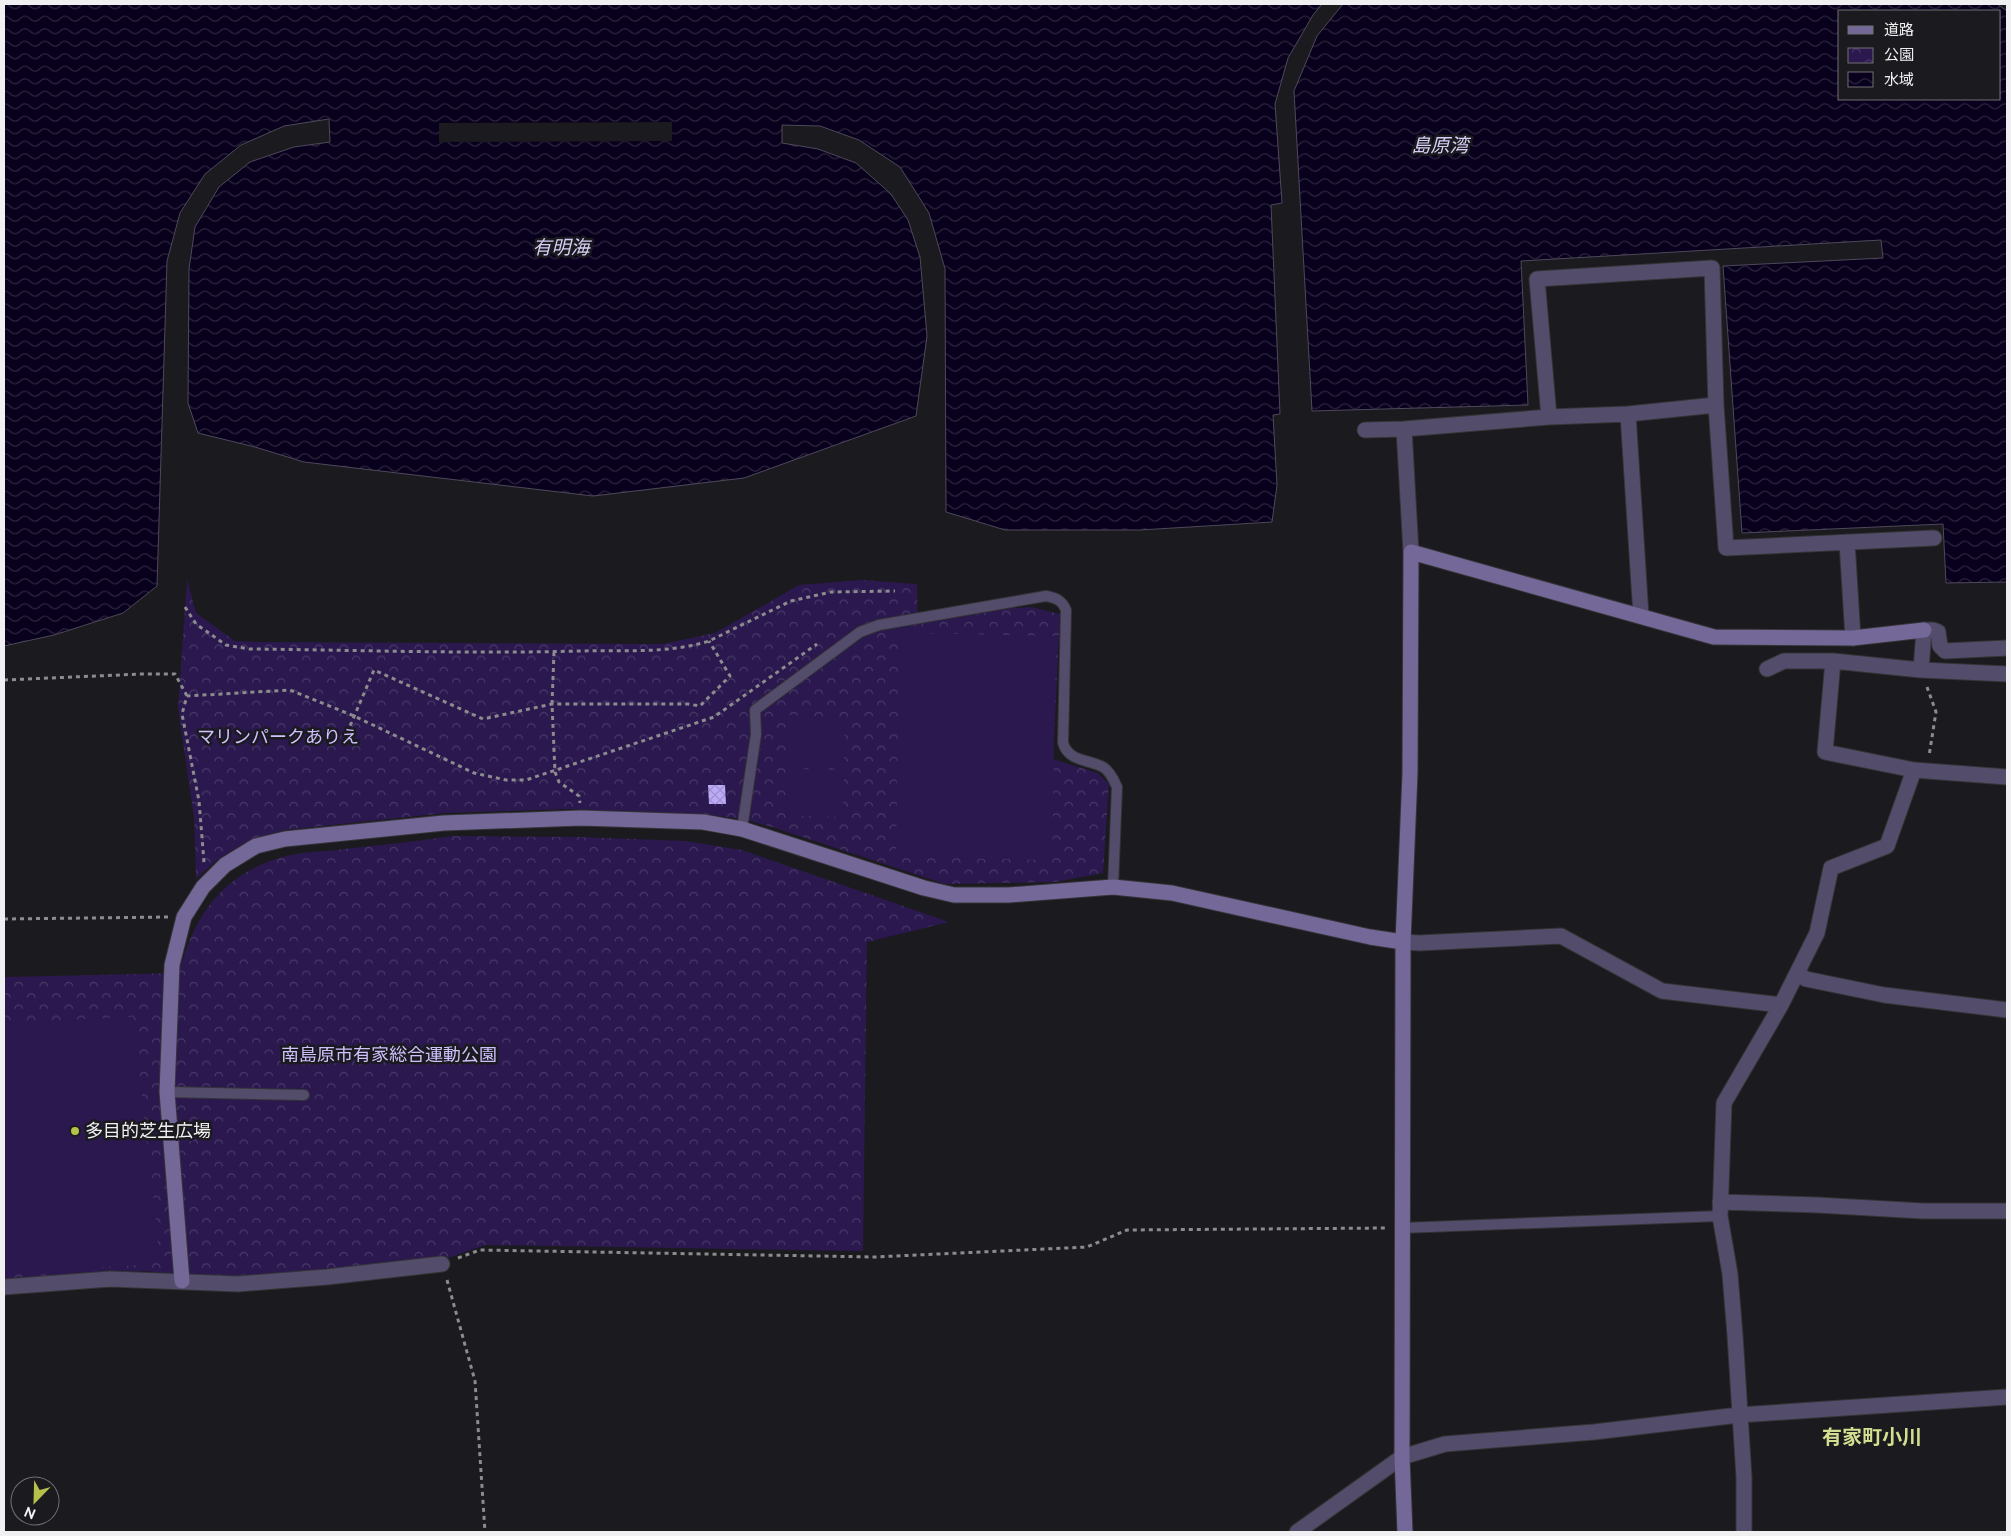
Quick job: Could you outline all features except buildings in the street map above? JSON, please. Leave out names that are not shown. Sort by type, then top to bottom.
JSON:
[{"type":"street","points":[[1549,417],[1537,280],[1712,268],[1716,405],[1726,548],[1934,538]]},
{"type":"street","points":[[1365,430],[1404,429],[1549,417],[1628,414],[1716,405]]},
{"type":"street","points":[[1628,414],[1640,616]]},
{"type":"street","points":[[1404,429],[1411,552],[1410,772],[1403,942],[1402,1457],[1405,1532]]},
{"type":"street","points":[[1847,542],[1853,638]]},
{"type":"street","points":[[1411,552],[1714,637],[1853,638],[1933,630],[1938,632],[1940,646],[1945,650],[2007,648]]},
{"type":"street","points":[[1921,670],[1924,630]]},
{"type":"street","points":[[1767,669],[1784,661],[1832,662],[1921,670],[2007,674]]},
{"type":"street","points":[[1832,662],[1825,752],[1920,771],[2007,777]]},
{"type":"street","points":[[1744,1532],[1744,1476],[1730,1274],[1720,1209],[1724,1102],[1781,1005],[1817,933],[1831,868],[1887,846],[1920,771]]},
{"type":"street","points":[[182,1281],[167,1092],[172,965],[184,917],[203,887],[225,865],[256,846],[285,840],[444,823],[581,818],[703,822],[742,828],[924,888],[954,895],[1009,895],[1113,887],[1172,893],[1370,938],[1403,942],[1561,936],[1662,991],[1781,1005]]},
{"type":"street","points":[[1797,973],[1806,979],[1884,995],[2007,1010]]},
{"type":"street","points":[[1720,1209],[1817,1204],[1923,1211],[2007,1211]]},
{"type":"street","points":[[4,1287],[110,1279],[238,1284],[442,1264]]},
{"type":"street","points":[[1297,1532],[1402,1457],[1445,1444],[1594,1432],[1739,1415],[2007,1397]]},
{"type":"lane","points":[[742,828],[756,734],[755,710],[860,632],[879,625],[1046,596],[1063,603],[1066,610],[1062,743],[1065,751],[1073,757],[1104,767],[1111,774],[1117,787],[1113,887]]},
{"type":"lane","points":[[167,1092],[304,1095]]},
{"type":"lane","points":[[1402,1228],[1720,1209]]},
{"type":"path","points":[[185,607],[196,624],[226,645],[249,649],[554,652],[668,649],[696,646],[791,601],[831,592],[895,590]]},
{"type":"path","points":[[347,734],[374,670],[483,719],[552,704],[688,704],[700,706],[730,676],[710,641]]},
{"type":"path","points":[[187,696],[290,690],[354,716],[474,774],[506,780],[526,780],[714,717],[820,641]]},
{"type":"path","points":[[554,652],[552,704],[554,772],[559,782],[579,796],[581,818]]},
{"type":"path","points":[[1920,771],[1936,712],[1921,670]]},
{"type":"path","points":[[4,680],[175,674],[187,696],[182,714],[201,818],[204,858],[203,887]]},
{"type":"path","points":[[4,919],[184,917]]},
{"type":"path","points":[[485,1532],[475,1380],[442,1264],[480,1250],[874,1257],[1087,1247],[1127,1230],[1402,1228]]},
{"type":"green space","name":"マリンパークありえ","points":[[187,579],[196,613],[235,641],[662,644],[715,633],[799,585],[861,580],[917,584],[918,624],[999,609],[1031,607],[1060,614],[1053,759],[1098,773],[1109,784],[1103,873],[1055,882],[945,884],[743,819],[702,814],[570,809],[445,813],[285,830],[250,840],[218,859],[196,879],[194,818],[178,708]]},
{"type":"green space","points":[[900,633],[1056,636],[1052,860],[896,857]]},
{"type":"green space","points":[[788,715],[845,717],[844,763],[787,761]]},
{"type":"green space","points":[[787,769],[844,770],[843,817],[786,815]]},
{"type":"green space","name":"南島原市有家総合運動公園","points":[[454,836],[580,837],[686,841],[742,850],[949,922],[867,942],[863,1251],[485,1245],[440,1261],[228,1278],[143,1271],[4,1279],[4,977],[179,973],[193,933],[214,899],[228,885],[262,864],[298,854]]},
{"type":"green space","name":"多目的芝生広場","points":[[133,1017],[158,1239],[153,1254],[141,1265],[4,1271],[4,1023]]},
{"type":"water","name":"有明海","points":[[4,4],[1322,4],[1313,15],[1288,58],[1275,104],[1282,203],[1271,205],[1280,414],[1273,415],[1277,485],[1272,522],[1140,530],[1005,530],[946,512],[945,269],[929,213],[900,167],[859,140],[820,126],[782,125],[782,143],[818,149],[856,163],[891,194],[908,220],[920,257],[927,336],[916,416],[744,478],[593,496],[304,462],[255,447],[198,433],[188,403],[189,269],[195,227],[219,187],[250,162],[294,147],[330,142],[329,119],[284,126],[241,145],[205,174],[180,213],[167,261],[157,586],[123,613],[54,635],[4,646]]},
{"type":"water","name":"島原湾","points":[[1343,4],[1997,4],[2007,11],[2007,582],[1946,583],[1943,524],[1742,533],[1723,266],[1883,258],[1881,240],[1521,261],[1528,405],[1312,411],[1294,91],[1317,36]]},
{"type":"pier","points":[[672,122],[672,141],[439,142],[439,123]]},
{"type":"place","name":"多目的芝生広場","points":[[75,1131]]},
{"type":"district","name":"有家町小川","points":[[1872,1437]]}]
